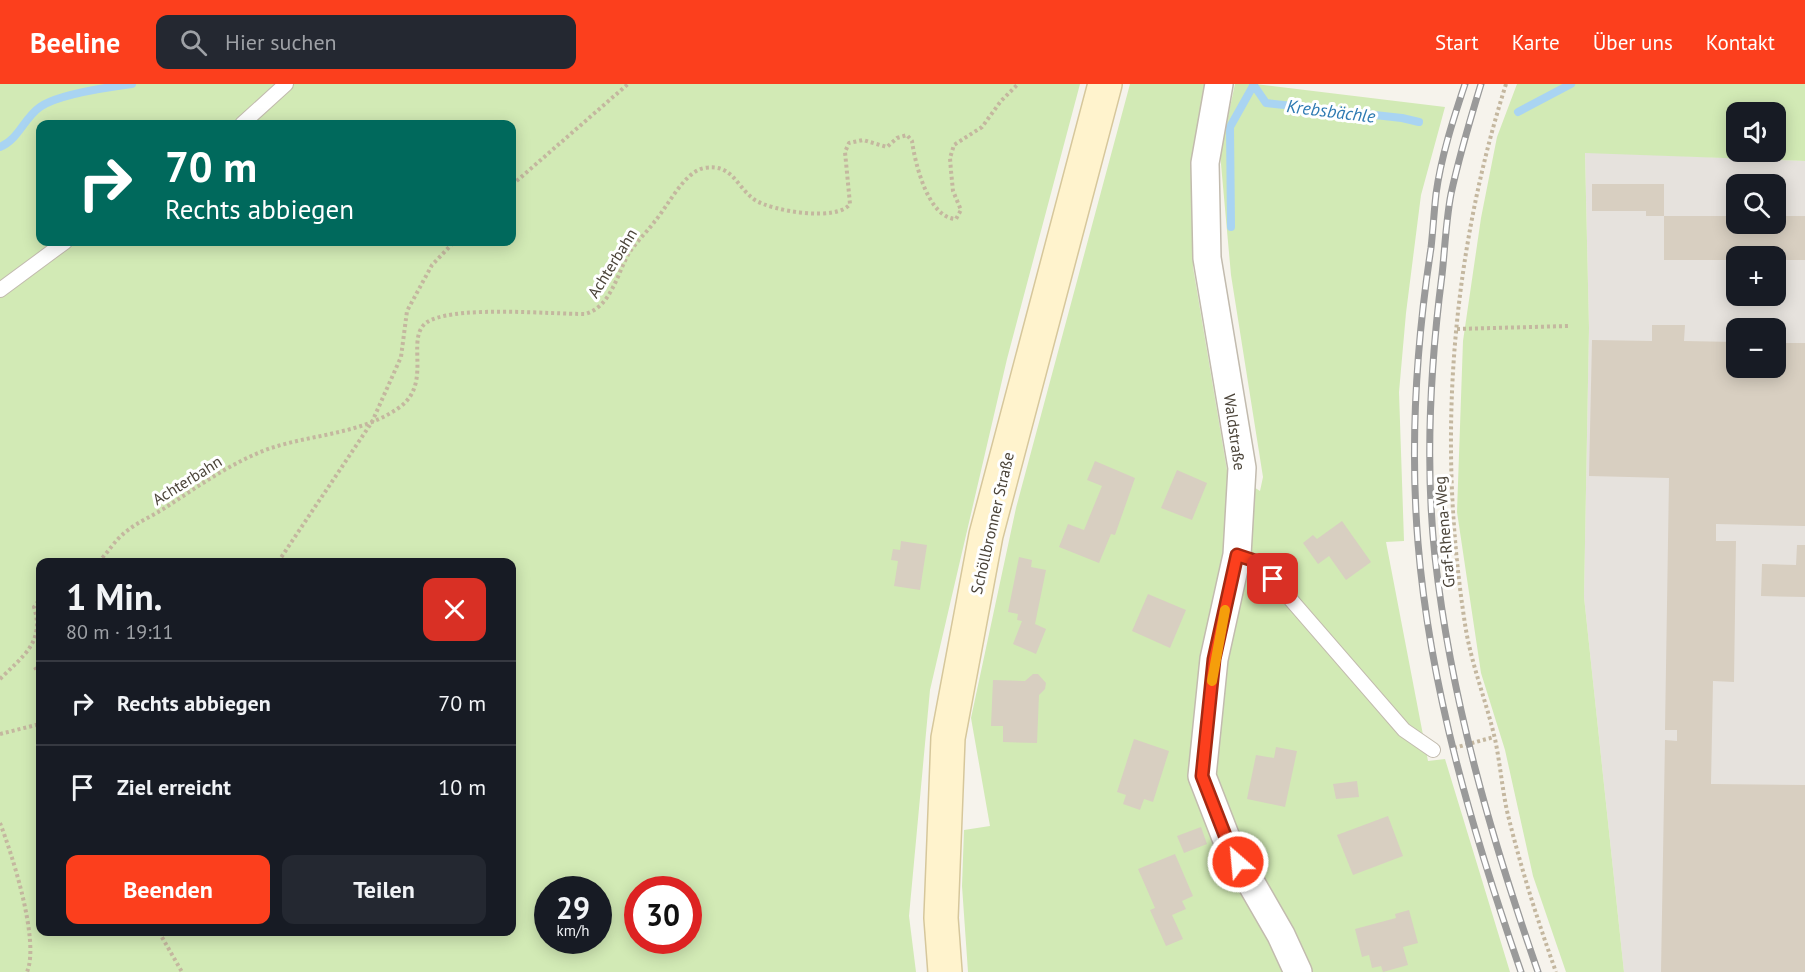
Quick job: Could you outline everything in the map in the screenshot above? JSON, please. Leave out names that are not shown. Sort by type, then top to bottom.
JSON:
[{"type":"main road","name":"Schöllbronner Straße","points":[[945,972],[941,918],[948,738],[986,535],[1104,84]]},
{"type":"street","name":"Waldstraße","points":[[1219,84],[1205,163],[1207,258],[1242,468],[1237,555],[1214,659],[1202,776],[1228,843],[1281,935],[1298,972]]},
{"type":"lane","points":[[246,120],[286,84]]},
{"type":"lane","points":[[0,290],[60,246]]},
{"type":"lane","points":[[1237,555],[1258,562],[1404,730],[1433,750]]},
{"type":"path","points":[[516,181],[592,112],[628,84]]},
{"type":"path","name":"Achterbahn","points":[[102,558],[122,535],[197,485],[236,464],[268,449],[372,422],[402,406],[416,388],[420,327],[430,320],[444,316],[479,313],[585,314],[597,309],[617,280],[636,244],[682,184],[703,168],[723,169],[731,172],[745,191],[767,206],[787,211],[835,214],[846,210],[850,204],[845,153],[849,143],[863,140],[887,147],[897,138],[906,135],[912,141],[924,186],[931,200],[939,212],[948,219],[956,219],[961,210],[953,191],[950,158],[954,145],[982,127],[1001,101],[1018,84]]},
{"type":"path","name":"Graf-Rhena-Weg","points":[[1506,84],[1485,151],[1467,241],[1450,398],[1450,490],[1457,564],[1475,678],[1494,737],[1518,854],[1556,972]]},
{"type":"path","points":[[281,558],[372,422],[401,357],[407,311],[432,265],[450,246]]},
{"type":"path","points":[[1457,329],[1568,326]]},
{"type":"path","points":[[0,679],[27,652],[36,637]]},
{"type":"path","points":[[0,734],[36,725]]},
{"type":"path","points":[[1433,750],[1445,750],[1494,737]]},
{"type":"path","points":[[0,823],[18,877],[31,957],[27,972]]},
{"type":"path","points":[[161,936],[182,972]]},
{"type":"shaded area","points":[[1585,152],[1726,158],[1726,162],[1805,161],[1805,972],[1624,972],[1584,597],[1589,328]]},
{"type":"green space","points":[[0,84],[1080,84],[1007,359],[930,690],[909,916],[916,972],[0,972]]},
{"type":"green space","points":[[1130,84],[1208,84],[1193,163],[1193,267],[1227,470],[1260,491],[1263,477],[1231,275],[1220,153],[1235,84],[1255,84],[1445,107],[1421,195],[1406,313],[1399,392],[1404,541],[1386,542],[1428,761],[1445,759],[1510,972],[968,972],[962,886],[964,830],[990,826],[971,718],[1016,508]]},
{"type":"green space","points":[[1517,84],[1805,84],[1805,161],[1786,160],[1786,102],[1726,102],[1726,158],[1585,153],[1589,328],[1584,597],[1624,972],[1566,972],[1533,876],[1505,750],[1481,673],[1457,512],[1463,341],[1481,218],[1497,137]]},
{"type":"building","points":[[1592,184],[1664,184],[1664,216],[1646,216],[1646,211],[1592,211]]},
{"type":"building","points":[[1664,216],[1726,216],[1726,234],[1786,234],[1786,216],[1805,216],[1805,260],[1786,260],[1786,246],[1726,246],[1726,260],[1664,260]]},
{"type":"building","points":[[1652,325],[1685,325],[1684,341],[1726,342],[1726,378],[1786,378],[1786,343],[1805,343],[1805,526],[1716,524],[1716,541],[1736,541],[1734,682],[1713,681],[1711,784],[1805,785],[1805,972],[1661,972],[1665,740],[1677,741],[1677,730],[1665,730],[1669,478],[1589,476],[1592,340],[1652,341]]},
{"type":"building","points":[[1095,461],[1135,478],[1115,535],[1111,534],[1099,563],[1059,547],[1068,524],[1084,530],[1102,486],[1087,480]]},
{"type":"building","points":[[1177,470],[1207,483],[1192,520],[1161,508]]},
{"type":"building","points":[[1342,521],[1371,562],[1346,580],[1329,556],[1318,564],[1303,543],[1313,535],[1317,539]]},
{"type":"building","points":[[901,541],[927,545],[920,590],[894,586],[898,561],[891,560],[893,549],[900,550]]},
{"type":"building","points":[[1797,545],[1805,545],[1805,597],[1761,596],[1762,564],[1796,565]]},
{"type":"building","points":[[1019,557],[1032,560],[1031,567],[1046,570],[1035,624],[1046,629],[1036,654],[1013,644],[1022,621],[1017,620],[1018,614],[1008,612]]},
{"type":"building","points":[[1148,594],[1186,610],[1170,648],[1132,631]]},
{"type":"building","points":[[1033,674],[1038,674],[1046,683],[1045,689],[1039,695],[1037,743],[1003,742],[1003,726],[991,726],[993,680],[1025,681]]},
{"type":"building","points":[[1134,739],[1169,751],[1153,802],[1144,799],[1140,810],[1123,804],[1126,795],[1117,792]]},
{"type":"building","points":[[1276,747],[1297,751],[1285,807],[1247,799],[1256,755],[1274,758]]},
{"type":"building","points":[[1357,781],[1359,797],[1336,799],[1333,784]]},
{"type":"building","points":[[1388,816],[1403,856],[1353,875],[1337,835]]},
{"type":"building","points":[[1201,827],[1207,844],[1184,853],[1177,836]]},
{"type":"building","points":[[1175,854],[1193,896],[1182,901],[1186,909],[1172,915],[1183,939],[1166,946],[1150,910],[1155,908],[1138,869]]},
{"type":"building","points":[[1409,910],[1418,943],[1403,947],[1408,965],[1383,972],[1381,966],[1372,968],[1369,955],[1362,957],[1355,929],[1396,918],[1395,914]]},
{"type":"waterway","name":"Krebsbächle","points":[[0,147],[12,139],[34,112],[48,102],[84,92],[132,84]]},
{"type":"waterway","name":"Krebsbächle","points":[[1253,84],[1266,103],[1402,118],[1419,122]]},
{"type":"waterway","name":"Krebsbächle","points":[[1518,112],[1571,84]]},
{"type":"waterway","points":[[1231,227],[1230,127],[1253,86]]},
{"type":"railway","points":[[1465,84],[1444,152],[1438,180],[1418,359],[1415,432],[1418,543],[1432,652],[1443,707],[1470,814],[1521,972]]},
{"type":"railway","points":[[1481,84],[1451,194],[1447,224],[1434,345],[1430,416],[1432,522],[1442,610],[1462,716],[1504,870],[1538,972]]},
{"type":"slow traffic","points":[[1212,681],[1214,659],[1225,610]]},
{"type":"route","points":[[1238,862],[1228,843],[1202,776],[1214,659],[1237,555],[1258,562],[1273,579]]}]
